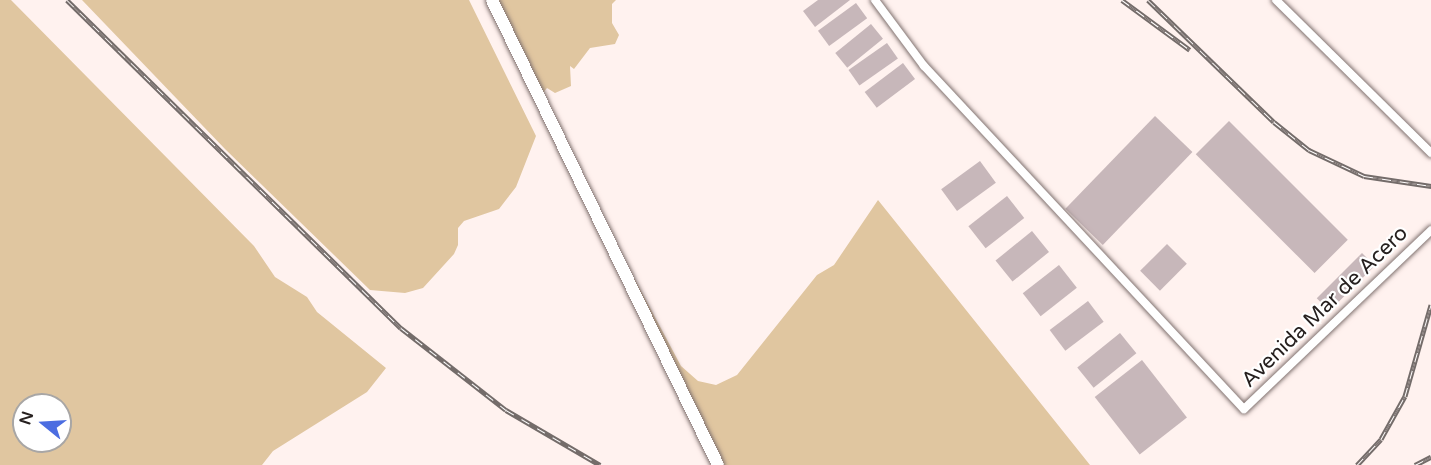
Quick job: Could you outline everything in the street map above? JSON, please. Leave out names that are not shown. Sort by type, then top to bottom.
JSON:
[{"type":"main road","points":[[492,0],[718,465]]},
{"type":"street","name":"Avenida Mar de Acero","points":[[875,0],[924,66],[968,116],[1244,409],[1431,230]]},
{"type":"street","points":[[1276,0],[1431,153]]},
{"type":"shaded area","points":[[0,0],[11,0],[254,246],[275,277],[307,297],[317,312],[386,368],[367,392],[273,451],[262,465],[0,465]]},
{"type":"shaded area","points":[[82,0],[469,0],[536,136],[516,187],[499,209],[464,221],[458,228],[458,245],[454,254],[423,288],[405,293],[370,290],[225,149]]},
{"type":"shaded area","points":[[497,0],[616,0],[612,4],[612,23],[619,35],[615,44],[590,48],[574,69],[570,66],[571,86],[555,93],[547,88],[542,94]]},
{"type":"shaded area","points":[[878,200],[1090,465],[723,465],[625,261],[681,366],[698,381],[716,385],[737,375],[817,275],[834,265]]},
{"type":"building","points":[[818,0],[850,0],[815,27],[803,11]]},
{"type":"building","points":[[856,3],[867,18],[829,46],[818,31]]},
{"type":"building","points":[[871,24],[883,39],[847,68],[835,53]]},
{"type":"building","points":[[887,43],[898,59],[859,86],[848,70]]},
{"type":"building","points":[[903,63],[915,79],[877,108],[865,92]]},
{"type":"building","points":[[1155,116],[1192,152],[1103,245],[1065,209]]},
{"type":"building","points":[[1229,121],[1348,240],[1315,273],[1196,154]]},
{"type":"building","points":[[980,161],[996,183],[957,211],[941,189]]},
{"type":"building","points":[[1007,196],[1024,218],[986,248],[968,226]]},
{"type":"building","points":[[1032,231],[1049,252],[1012,282],[995,261]]},
{"type":"building","points":[[1167,244],[1187,264],[1160,291],[1140,271]]},
{"type":"building","points":[[1362,253],[1375,266],[1329,311],[1317,298]]},
{"type":"building","points":[[1059,265],[1077,288],[1041,316],[1023,293]]},
{"type":"building","points":[[1088,301],[1104,322],[1065,351],[1050,330]]},
{"type":"building","points":[[1120,333],[1136,353],[1094,388],[1077,368]]},
{"type":"building","points":[[1142,360],[1187,418],[1140,454],[1095,397]]},
{"type":"railway","points":[[67,0],[401,328],[506,410],[600,465]]},
{"type":"railway","points":[[1122,0],[1190,50]]},
{"type":"railway","points":[[1148,0],[1274,122],[1309,150],[1364,176],[1431,186]]},
{"type":"railway","points":[[1357,465],[1381,439],[1405,396],[1431,305]]},
{"type":"railway","points":[[1415,465],[1431,457]]}]
